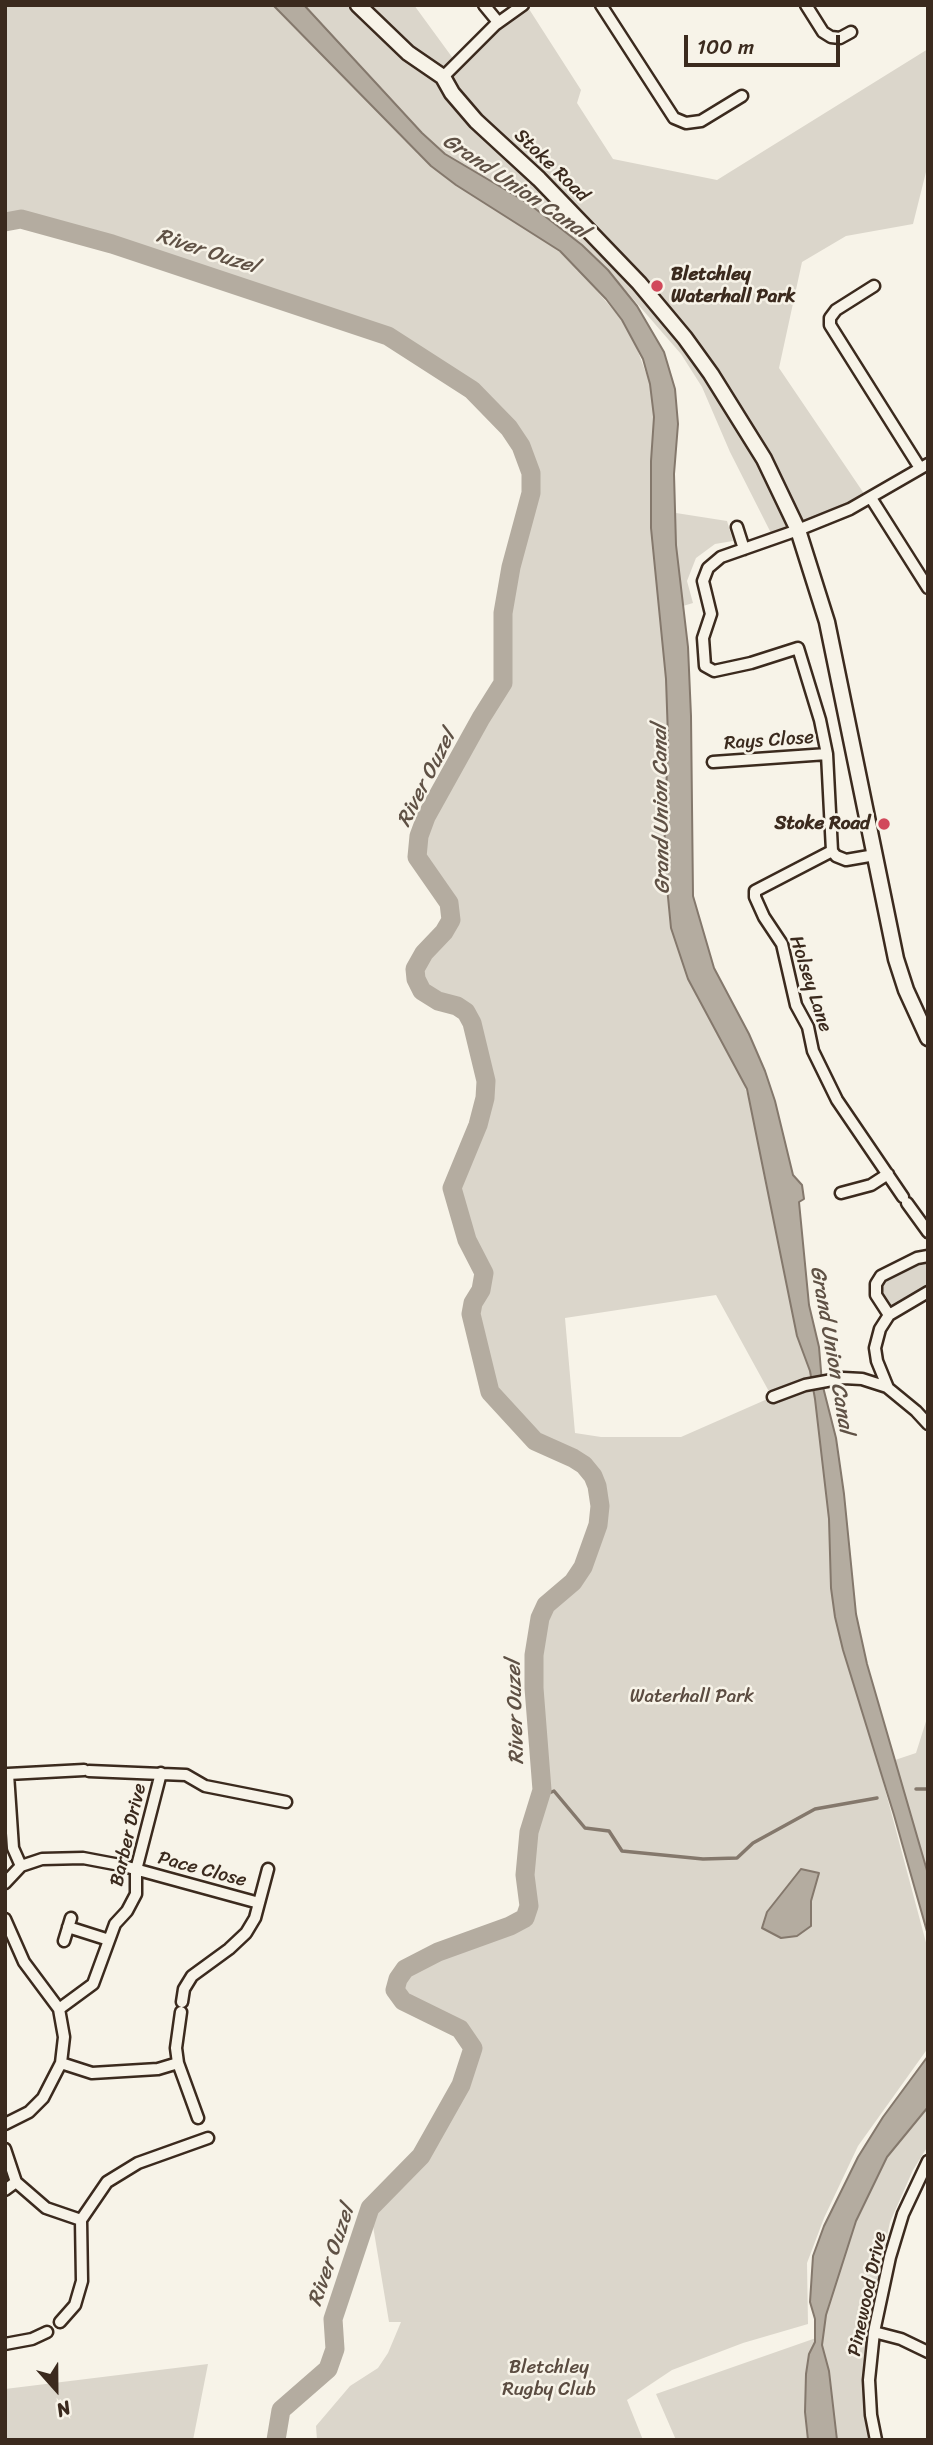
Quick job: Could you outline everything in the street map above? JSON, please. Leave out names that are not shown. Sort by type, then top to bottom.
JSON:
[{"type":"street","name":"Stoke Road","points":[[358,5],[408,53],[443,77],[452,93],[476,121],[556,197],[639,283],[711,374],[764,459],[799,530],[829,632],[900,972],[928,1038]]},
{"type":"street","points":[[484,5],[498,22]]},
{"type":"street","points":[[443,77],[498,22],[523,5]]},
{"type":"street","points":[[601,5],[674,118],[686,123],[701,121],[742,96]]},
{"type":"street","points":[[806,5],[822,32],[840,38],[851,32]]},
{"type":"street","points":[[874,286],[836,310],[830,318],[830,325],[924,466],[871,498],[799,530],[721,557],[706,571],[704,589],[711,614],[703,638],[705,666],[714,671],[798,648],[820,720],[827,754],[832,851],[843,860],[875,855]]},
{"type":"street","points":[[871,498],[928,588]]},
{"type":"street","points":[[737,527],[744,549]]},
{"type":"street","name":"Rays Close","points":[[713,762],[827,754]]},
{"type":"street","name":"Holsey Lane","points":[[832,851],[755,891],[755,897],[764,917],[782,944],[796,1005],[808,1027],[813,1051],[837,1100],[928,1232]]},
{"type":"street","points":[[841,1193],[871,1185],[888,1174]]},
{"type":"street","points":[[889,1315],[876,1295],[876,1284],[881,1276],[917,1258],[928,1256]]},
{"type":"street","points":[[887,1387],[875,1348],[880,1329],[889,1315],[928,1292]]},
{"type":"street","points":[[773,1397],[804,1385],[828,1380],[862,1379],[887,1387],[928,1424]]},
{"type":"street","name":"Barber Drive","points":[[7,1774],[86,1770],[187,1775],[205,1786],[286,1802]]},
{"type":"street","name":"Barber Drive","points":[[59,2008],[93,1984],[115,1924],[127,1911],[136,1894],[136,1870],[161,1773]]},
{"type":"street","points":[[5,1883],[21,1866],[13,1847],[7,1774]]},
{"type":"street","name":"Pace Close","points":[[21,1866],[42,1859],[83,1858],[259,1903]]},
{"type":"street","name":"Pace Close","points":[[178,2063],[176,2048],[184,1989],[192,1976],[246,1933],[255,1918],[268,1869]]},
{"type":"street","points":[[5,1919],[24,1962],[59,2008],[64,2038],[61,2063],[43,2098],[29,2112],[5,2124]]},
{"type":"street","points":[[64,1941],[70,1922],[109,1940]]},
{"type":"street","points":[[61,2063],[92,2073],[158,2069],[178,2063],[198,2118]]},
{"type":"street","points":[[60,2322],[75,2305],[82,2281],[81,2220],[107,2182],[138,2163],[208,2138]]},
{"type":"street","points":[[5,2150],[16,2182],[46,2208],[81,2220]]},
{"type":"street","name":"Pinewood Drive","points":[[876,2440],[869,2380],[874,2332],[890,2256],[903,2214],[928,2161]]},
{"type":"street","points":[[5,2190],[16,2182]]},
{"type":"street","points":[[5,2344],[32,2339],[47,2332]]},
{"type":"street","points":[[874,2332],[901,2339],[928,2352]]},
{"type":"green space","name":"Waterhall Park","points":[[5,5],[273,5],[431,166],[456,185],[544,239],[570,260],[622,320],[633,338],[650,384],[654,418],[651,528],[666,679],[668,737],[664,856],[671,928],[688,979],[741,1075],[753,1112],[797,1336],[810,1371],[815,1399],[829,1519],[831,1588],[835,1617],[928,1950],[928,2048],[858,2146],[824,2218],[807,2263],[808,2324],[743,2343],[672,2370],[627,2400],[643,2440],[317,2440],[316,2426],[350,2386],[378,2368],[388,2353],[401,2322],[389,2322],[370,2208],[421,2156],[461,2085],[472,2048],[460,2029],[403,2001],[395,1990],[398,1979],[405,1969],[438,1952],[510,1926],[525,1917],[529,1906],[525,1875],[529,1832],[542,1790],[534,1688],[534,1655],[540,1618],[546,1605],[573,1582],[583,1567],[598,1525],[600,1506],[593,1476],[584,1465],[573,1458],[535,1441],[490,1392],[471,1314],[473,1303],[481,1290],[484,1273],[467,1240],[452,1188],[478,1125],[486,1081],[472,1023],[466,1012],[457,1006],[438,1001],[422,991],[416,979],[417,968],[424,953],[444,932],[451,920],[449,903],[417,857],[419,836],[426,817],[503,683],[503,613],[511,567],[531,493],[531,473],[521,446],[509,428],[472,390],[388,336],[112,244],[21,219],[5,222]],"holes":[[[716,1295],[772,1397],[681,1437],[601,1437],[575,1433],[565,1318]]]},
{"type":"green space","points":[[304,5],[414,5],[460,68],[494,34],[529,9],[581,90],[577,103],[613,159],[717,180],[928,49],[928,164],[913,224],[846,236],[802,262],[779,368],[865,495],[772,535],[730,452],[702,387],[681,354],[608,270],[556,222],[445,154],[422,133]]},
{"type":"green space","points":[[676,513],[727,521],[733,541],[715,544],[696,558],[687,581],[693,603],[683,606],[676,545]]},
{"type":"green space","points":[[919,1264],[928,1264],[928,1285],[889,1307],[880,1293],[884,1279]]},
{"type":"green space","points":[[928,1715],[928,1874],[895,1760],[916,1753]]},
{"type":"green space","points":[[928,2107],[928,2146],[913,2170],[890,2222],[868,2323],[863,2390],[870,2440],[676,2440],[656,2394],[816,2338],[856,2221],[887,2157]]},
{"type":"green space","points":[[208,2364],[193,2440],[5,2440],[5,2389]]},
{"type":"shaded area","points":[[273,5],[304,5],[422,133],[445,154],[528,203],[582,245],[608,270],[637,306],[664,352],[675,389],[678,424],[674,474],[676,545],[688,647],[693,896],[714,968],[765,1071],[793,1175],[802,1185],[804,1199],[799,1202],[809,1305],[819,1347],[822,1383],[836,1438],[856,1614],[867,1664],[928,1874],[928,1935],[835,1617],[831,1588],[829,1519],[815,1399],[810,1371],[797,1336],[747,1089],[688,979],[671,928],[664,856],[668,737],[666,679],[651,528],[654,417],[650,384],[643,359],[622,320],[606,299],[560,251],[456,185],[431,166]]},
{"type":"shaded area","points":[[801,1869],[819,1873],[811,1901],[811,1926],[797,1936],[781,1938],[762,1928],[767,1912]]},
{"type":"shaded area","points":[[928,2056],[928,2107],[887,2157],[856,2221],[826,2315],[822,2345],[829,2371],[837,2440],[808,2440],[805,2412],[806,2374],[809,2354],[815,2342],[815,2319],[810,2302],[813,2256],[824,2226],[858,2157],[883,2117]]},
{"type":"waterway","name":"River Ouzel","points":[[5,222],[21,219],[112,244],[388,336],[472,390],[509,428],[521,446],[531,473],[531,493],[511,567],[503,613],[503,683],[426,817],[419,836],[417,857],[449,903],[451,920],[444,932],[424,953],[415,969],[422,991],[438,1001],[457,1006],[466,1012],[472,1023],[486,1081],[478,1125],[452,1188],[467,1240],[484,1273],[481,1290],[473,1303],[471,1314],[490,1392],[535,1441],[573,1458],[584,1465],[593,1476],[600,1506],[598,1525],[583,1567],[573,1582],[546,1605],[540,1618],[534,1655],[534,1688],[542,1790],[529,1832],[525,1875],[529,1906],[525,1918],[438,1952],[405,1969],[398,1979],[395,1990],[403,2001],[460,2029],[473,2048],[461,2085],[421,2156],[370,2208],[333,2319],[335,2349],[328,2369],[281,2410],[276,2440]]},
{"type":"waterway","points":[[916,1789],[928,1789]]},
{"type":"waterway","points":[[539,1797],[554,1791],[585,1828],[609,1831],[622,1851],[703,1859],[737,1858],[753,1843],[815,1809],[877,1798]]},
{"type":"place","name":"Bletchley Waterhall Park","points":[[657,286]]},
{"type":"place","name":"Stoke Road","points":[[884,824]]},
{"type":"water label","name":"Grand Union Canal","points":[[515,187]]},
{"type":"water label","name":"Grand Union Canal","points":[[662,809]]},
{"type":"water label","name":"Grand Union Canal","points":[[831,1350]]},
{"type":"park label","name":"Bletchley Rugby Club","points":[[549,2379]]}]
